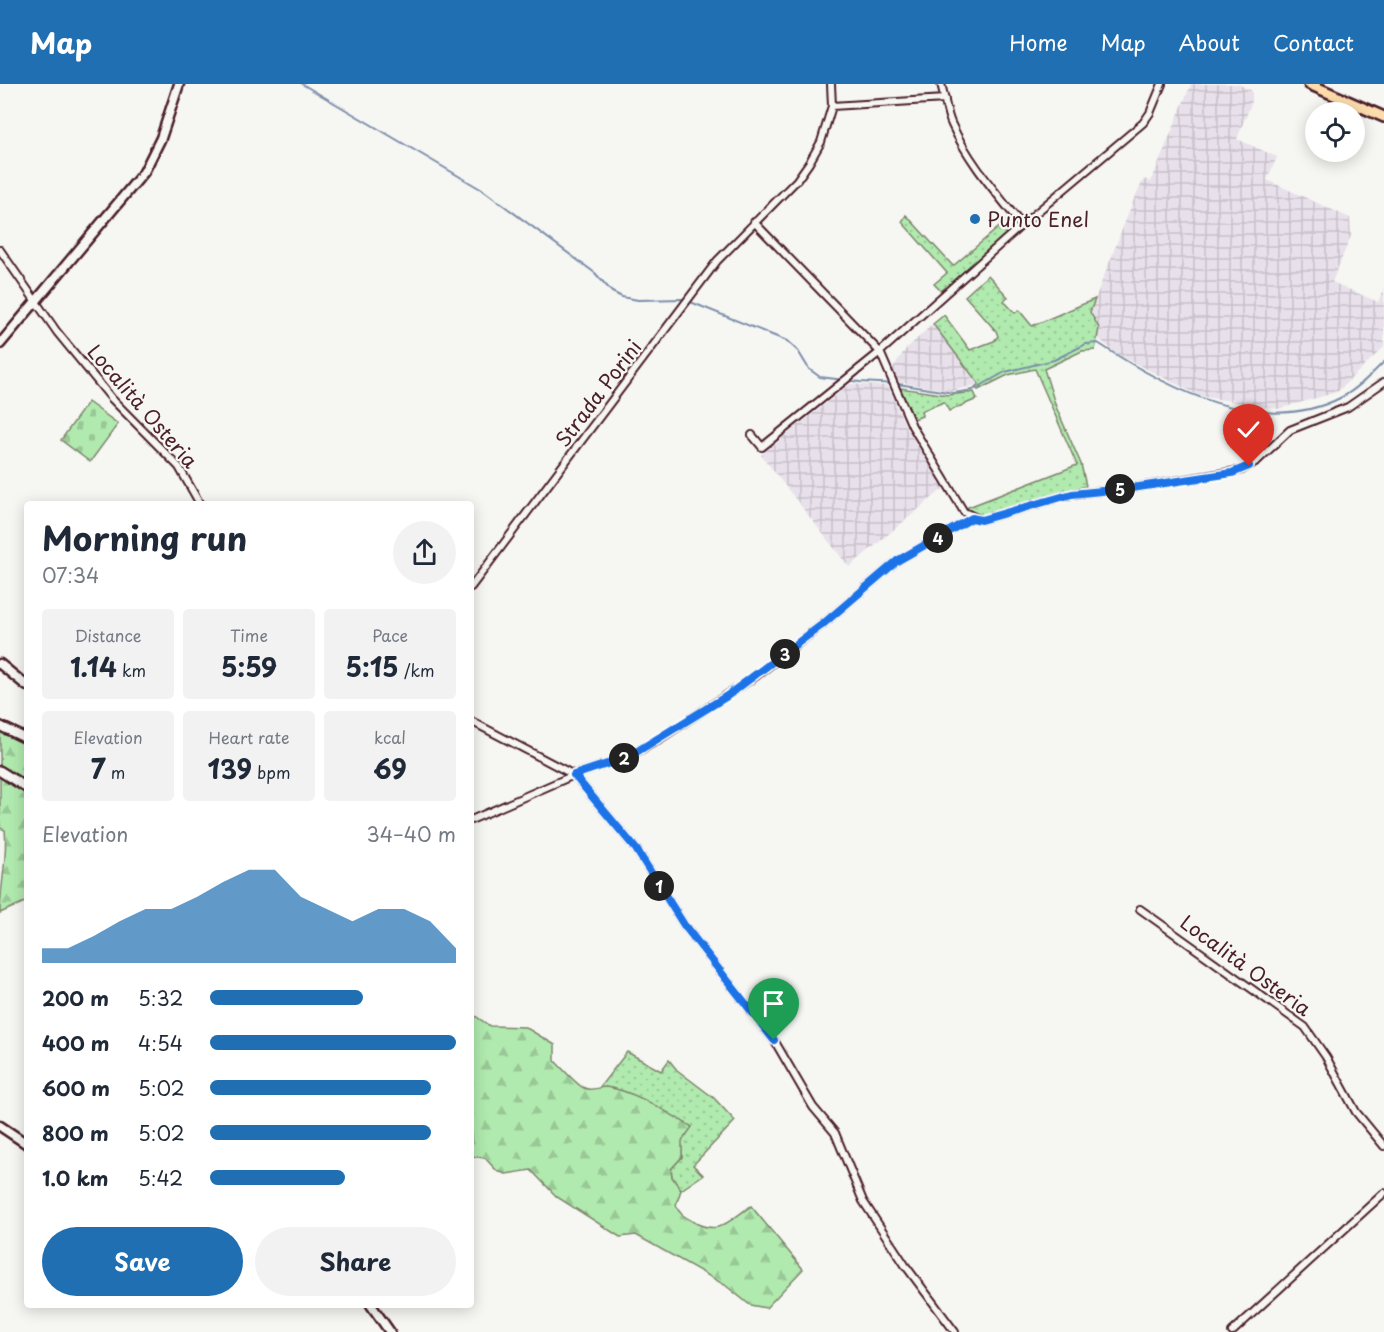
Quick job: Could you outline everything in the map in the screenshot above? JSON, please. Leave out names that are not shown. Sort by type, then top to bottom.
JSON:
[{"type":"main road","points":[[1309,84],[1384,117]]},
{"type":"street","points":[[0,344],[144,172],[161,138],[179,84]]},
{"type":"street","name":"Strada Porini","points":[[474,583],[717,261],[797,180],[821,142],[832,106],[831,84]]},
{"type":"street","points":[[942,84],[952,125],[981,175],[1017,219],[1024,223]]},
{"type":"street","points":[[752,435],[762,447],[880,352],[1024,223],[1143,123],[1150,113],[1162,84]]},
{"type":"street","points":[[832,106],[945,99]]},
{"type":"street","points":[[754,222],[880,352],[912,426],[964,512],[972,518],[981,520],[1072,494],[1132,488],[1242,470],[1257,461],[1295,427],[1348,407],[1384,382]]},
{"type":"street","name":"Località Osteria","points":[[0,250],[36,303],[118,406],[179,467],[198,501]]},
{"type":"street","points":[[474,819],[574,775],[628,757],[727,696],[815,630],[897,561],[972,518]]},
{"type":"street","points":[[0,664],[24,684]]},
{"type":"street","points":[[474,723],[574,775],[636,849],[684,925],[774,1040],[813,1107],[835,1133],[863,1201],[905,1266],[955,1332]]},
{"type":"street","points":[[0,726],[24,738]]},
{"type":"street","points":[[0,771],[24,786]]},
{"type":"street","name":"Località Osteria","points":[[1140,909],[1305,1027],[1326,1057],[1356,1112],[1384,1146]]},
{"type":"street","points":[[0,1126],[24,1142]]},
{"type":"street","points":[[1232,1332],[1384,1193]]},
{"type":"street","points":[[373,1308],[390,1332]]},
{"type":"shaded area","points":[[1191,84],[1238,84],[1252,91],[1252,101],[1237,139],[1277,157],[1267,180],[1350,218],[1351,236],[1332,282],[1378,302],[1384,288],[1384,347],[1337,392],[1278,409],[1200,396],[1117,354],[1098,338],[1099,327],[1090,312],[1134,199],[1144,179],[1151,182]]},
{"type":"shaded area","points":[[933,324],[979,384],[952,391],[898,382],[892,369],[905,350]]},
{"type":"shaded area","points":[[850,384],[888,386],[906,427],[944,488],[849,567],[761,455]]},
{"type":"green space","points":[[906,215],[953,266],[1010,218],[1016,226],[942,292],[934,284],[947,273],[902,222]]},
{"type":"green space","points":[[988,275],[1008,297],[1004,301],[1015,313],[1019,310],[1032,326],[1095,299],[1090,312],[1099,328],[1095,350],[1082,351],[1044,369],[1056,407],[1081,464],[1086,486],[980,516],[966,508],[1077,465],[1035,369],[1008,375],[978,390],[975,387],[979,384],[933,324],[944,315],[970,350],[994,341],[998,336],[996,331],[965,296]]},
{"type":"green space","points":[[900,388],[948,395],[974,392],[977,399],[949,411],[944,402],[921,411],[922,416],[914,419]]},
{"type":"green space","points":[[88,402],[118,424],[90,462],[61,440]]},
{"type":"green space","points":[[0,730],[24,742],[24,782],[0,766]]},
{"type":"green space","points":[[0,776],[24,792],[24,902],[0,913],[6,840],[5,830],[0,828]]},
{"type":"green space","points":[[474,1015],[490,1026],[525,1027],[555,1045],[555,1061],[582,1087],[591,1089],[606,1087],[628,1093],[692,1127],[682,1141],[682,1157],[671,1169],[672,1177],[681,1190],[676,1205],[679,1211],[701,1226],[709,1228],[729,1222],[751,1206],[803,1269],[766,1308],[750,1305],[725,1285],[636,1235],[620,1237],[557,1197],[531,1170],[506,1174],[497,1171],[485,1158],[474,1156]]},
{"type":"green space","points":[[627,1052],[661,1071],[669,1060],[677,1070],[714,1098],[735,1121],[693,1165],[703,1175],[681,1190],[672,1177],[671,1169],[682,1157],[681,1141],[691,1127],[634,1096],[610,1088],[599,1088]]},
{"type":"waterway","points":[[302,84],[484,191],[595,273],[612,292],[622,297],[638,300],[683,299],[787,341],[798,351],[809,369],[820,377],[898,384],[954,393],[973,390],[1005,372],[1054,360],[1086,344],[1098,343],[1184,391],[1216,403],[1248,410],[1280,413],[1311,409],[1342,397],[1359,386],[1384,362]]},
{"type":"place","name":"Punto Enel","points":[[975,219]]},
{"type":"route","points":[[774,1040],[684,925],[636,849],[574,775],[628,757],[727,696],[823,624],[871,580],[897,561],[972,518],[981,520],[1093,490],[1132,488],[1232,473],[1249,466]]}]
